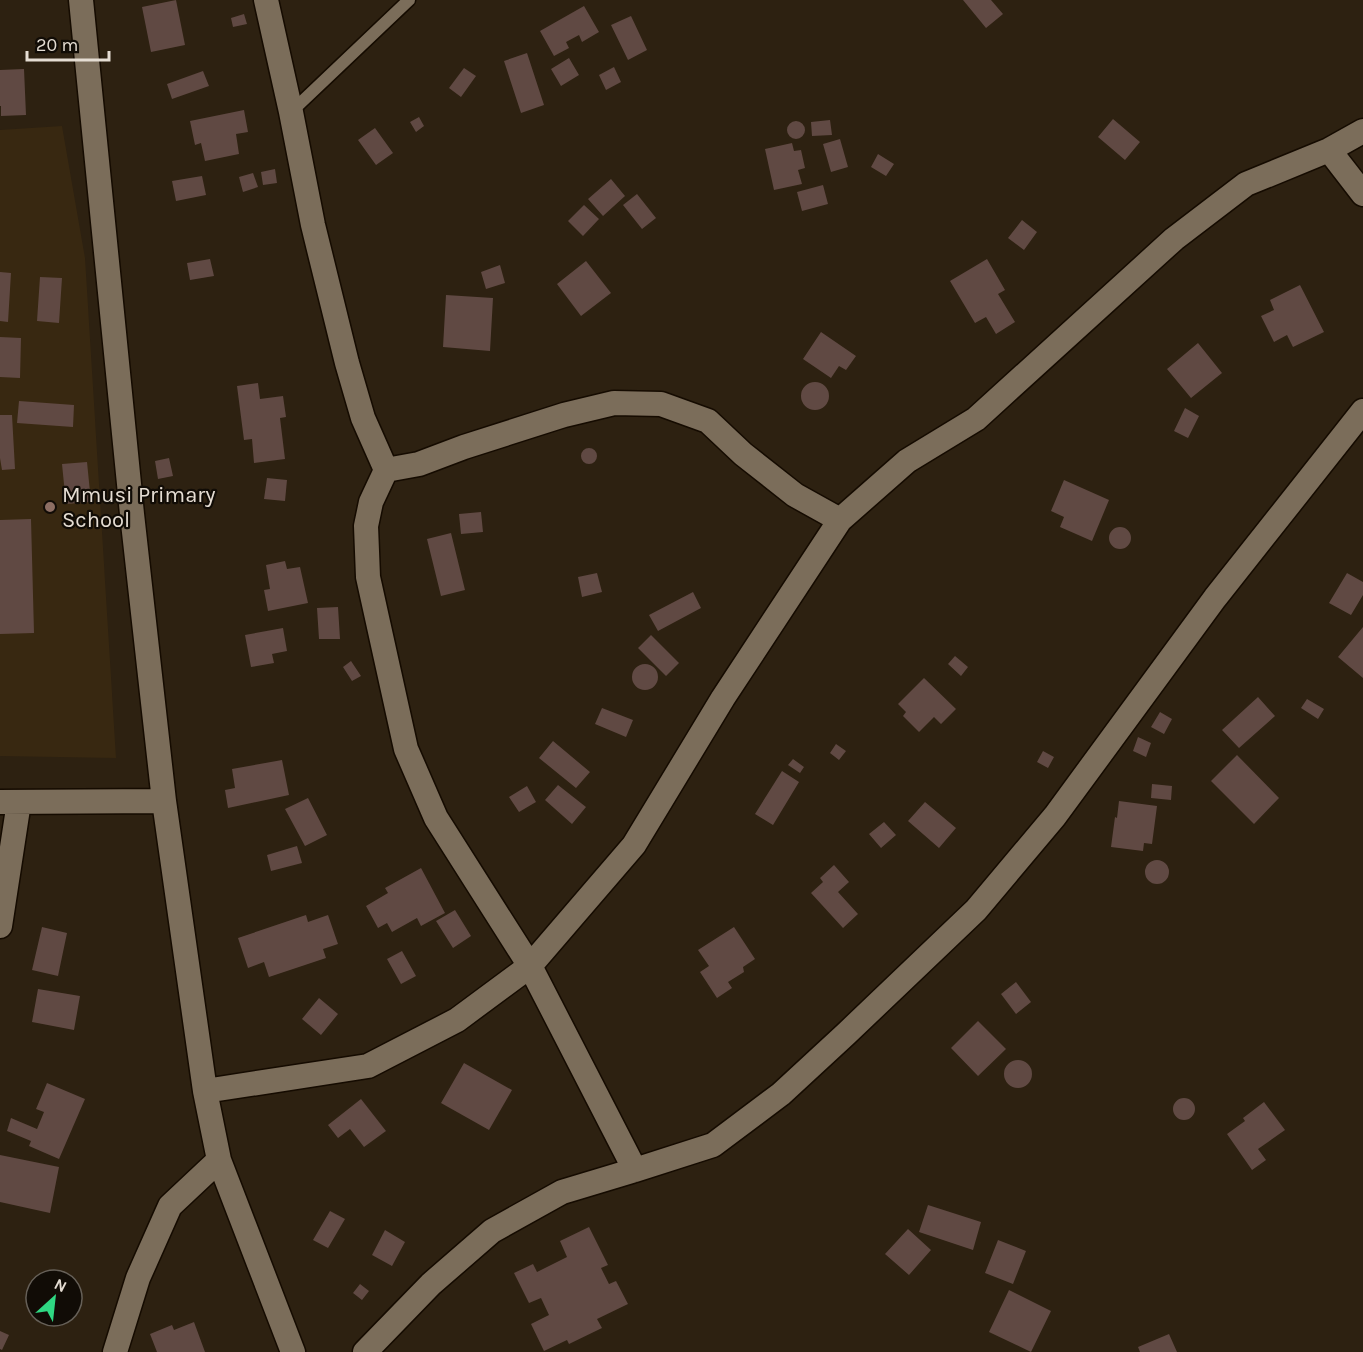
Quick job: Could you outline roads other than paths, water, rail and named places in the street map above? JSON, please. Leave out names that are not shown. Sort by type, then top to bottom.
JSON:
[{"type":"street","points":[[81,0],[131,502],[164,801],[204,1090],[219,1160],[293,1352]]},
{"type":"street","points":[[266,0],[313,225],[347,363],[363,418],[386,470],[371,502],[366,526],[368,577],[406,749],[436,818],[530,966],[635,1170]]},
{"type":"street","points":[[204,1090],[368,1066],[457,1020],[530,966],[634,845],[723,698],[840,520],[907,461],[976,419],[1174,239],[1246,184],[1329,150],[1363,131]]},
{"type":"street","points":[[1329,150],[1363,194]]},
{"type":"street","points":[[386,470],[419,464],[464,447],[614,403],[661,404],[708,421],[743,454],[795,495],[840,520]]},
{"type":"street","points":[[365,1352],[432,1284],[492,1231],[562,1192],[713,1145],[781,1094],[976,910],[1055,816],[1215,598],[1363,411]]},
{"type":"street","points":[[0,926],[9,802],[164,801]]},
{"type":"street","points":[[115,1352],[138,1278],[170,1206],[219,1160]]},
{"type":"lane","points":[[291,112],[409,0]]},
{"type":"place","name":"Mmusi Primary School","points":[[50,507]]}]
